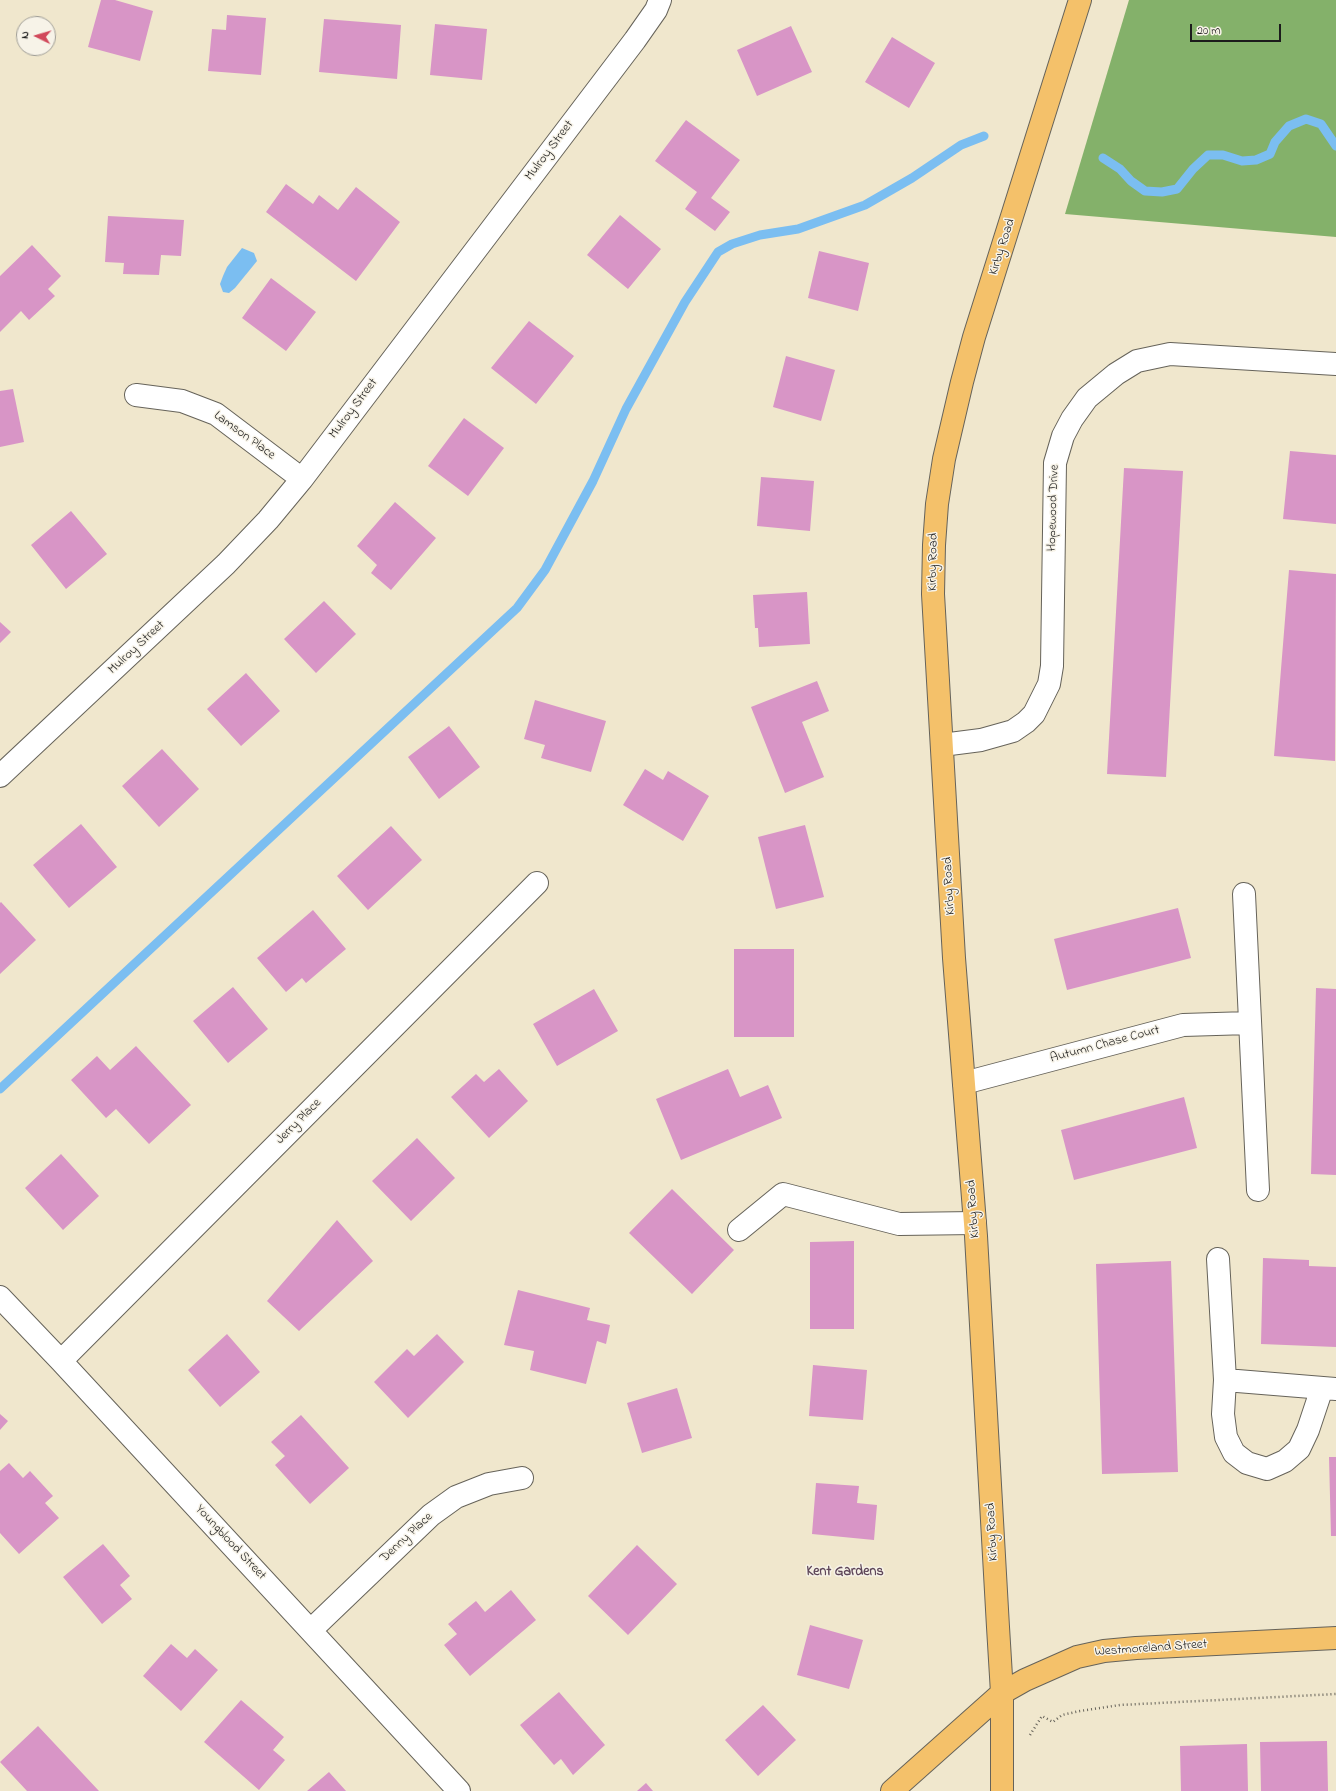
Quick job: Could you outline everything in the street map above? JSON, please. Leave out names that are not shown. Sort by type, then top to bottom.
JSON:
[{"type":"main road","name":"Kirby Road","points":[[1002,1791],[1002,1693],[975,1223],[954,958],[933,570],[937,504],[950,426],[974,337],[1080,0]]},
{"type":"main road","name":"Westmoreland Street","points":[[892,1791],[1002,1693],[1060,1664],[1094,1653],[1136,1648],[1336,1638]]},
{"type":"street","name":"Mulroy Street","points":[[0,776],[226,564],[268,520],[302,478],[635,40],[656,10],[660,0]]},
{"type":"street","name":"Hopewood Drive","points":[[942,745],[980,740],[1013,731],[1034,714],[1049,684],[1052,666],[1055,463],[1063,436],[1072,419],[1087,398],[1116,374],[1137,361],[1170,354],[1336,364]]},
{"type":"street","name":"Lamson Place","points":[[136,395],[182,401],[216,414],[302,478]]},
{"type":"street","name":"Jerry Place","points":[[61,1361],[537,883]]},
{"type":"street","points":[[1244,894],[1258,1190]]},
{"type":"street","name":"Autumn Chase Court","points":[[964,1083],[1183,1025],[1249,1023]]},
{"type":"street","points":[[739,1230],[783,1194],[899,1224],[975,1223]]},
{"type":"street","points":[[1218,1259],[1225,1380],[1224,1414],[1226,1437],[1234,1453],[1247,1463],[1267,1469],[1285,1461],[1299,1449],[1329,1388],[1225,1380]]},
{"type":"street","name":"Youngblood Street","points":[[0,1297],[459,1791]]},
{"type":"street","name":"Denny Place","points":[[311,1630],[430,1515],[456,1497],[489,1484],[522,1478]]},
{"type":"path","points":[[1026,1741],[1042,1716],[1053,1722],[1062,1715],[1120,1705],[1336,1694]]},
{"type":"green space","points":[[1129,0],[1336,0],[1336,237],[1065,214]]},
{"type":"water","points":[[242,248],[254,253],[257,261],[235,288],[229,293],[223,292],[220,284],[223,276],[227,267]]},
{"type":"building","points":[[101,0],[115,0],[153,11],[140,61],[88,47]]},
{"type":"building","points":[[227,15],[266,18],[261,75],[208,71],[212,29],[226,30]]},
{"type":"building","points":[[324,19],[401,25],[397,79],[319,72]]},
{"type":"building","points":[[435,24],[487,29],[482,80],[430,75]]},
{"type":"building","points":[[791,26],[812,72],[757,96],[737,50]]},
{"type":"building","points":[[892,37],[935,63],[909,108],[865,82]]},
{"type":"building","points":[[686,120],[740,160],[711,198],[730,212],[715,231],[685,209],[697,192],[655,161]]},
{"type":"building","points":[[286,184],[313,204],[319,195],[338,210],[356,187],[400,222],[356,281],[266,212]]},
{"type":"building","points":[[620,215],[661,249],[628,289],[587,255]]},
{"type":"building","points":[[108,216],[184,220],[181,256],[161,255],[159,275],[123,274],[124,263],[105,262]]},
{"type":"building","points":[[32,245],[61,276],[48,289],[55,296],[29,320],[21,311],[0,332],[0,276]]},
{"type":"building","points":[[819,251],[869,263],[858,311],[808,298]]},
{"type":"building","points":[[271,278],[316,312],[286,351],[242,318]]},
{"type":"building","points":[[529,321],[574,356],[536,404],[491,368]]},
{"type":"building","points":[[786,356],[835,370],[821,421],[773,407]]},
{"type":"building","points":[[13,389],[24,442],[0,447],[0,391]]},
{"type":"building","points":[[464,418],[504,448],[468,496],[428,466]]},
{"type":"building","points":[[1290,451],[1336,455],[1336,524],[1283,519]]},
{"type":"building","points":[[1124,468],[1183,471],[1166,777],[1107,774]]},
{"type":"building","points":[[761,477],[814,481],[810,531],[757,526]]},
{"type":"building","points":[[395,502],[436,538],[391,590],[371,573],[377,565],[357,546]]},
{"type":"building","points":[[71,511],[107,554],[66,589],[31,545]]},
{"type":"building","points":[[1289,570],[1336,574],[1335,761],[1274,756]]},
{"type":"building","points":[[807,592],[810,644],[759,647],[758,628],[755,628],[753,595]]},
{"type":"building","points":[[324,601],[356,634],[316,673],[284,639]]},
{"type":"building","points":[[0,622],[11,632],[0,643]]},
{"type":"building","points":[[246,673],[280,711],[241,746],[207,709]]},
{"type":"building","points":[[817,681],[829,711],[802,722],[824,777],[785,793],[751,707]]},
{"type":"building","points":[[535,700],[606,721],[591,772],[541,758],[545,745],[524,739]]},
{"type":"building","points":[[449,726],[480,767],[439,799],[408,757]]},
{"type":"building","points":[[162,749],[199,789],[159,827],[122,786]]},
{"type":"building","points":[[645,769],[663,780],[668,771],[709,796],[683,841],[623,805]]},
{"type":"building","points":[[81,824],[117,867],[69,908],[33,865]]},
{"type":"building","points":[[805,825],[824,897],[776,909],[758,837]]},
{"type":"building","points":[[391,826],[422,860],[368,910],[337,876]]},
{"type":"building","points":[[1,902],[36,940],[0,974],[0,903]]},
{"type":"building","points":[[1178,908],[1191,958],[1067,990],[1054,939]]},
{"type":"building","points":[[313,910],[346,949],[306,983],[302,978],[286,992],[257,958]]},
{"type":"building","points":[[734,949],[794,949],[794,1037],[734,1037]]},
{"type":"building","points":[[233,987],[268,1029],[228,1063],[193,1021]]},
{"type":"building","points":[[1316,988],[1336,989],[1336,1175],[1311,1174]]},
{"type":"building","points":[[594,989],[618,1031],[557,1066],[533,1024]]},
{"type":"building","points":[[136,1046],[191,1105],[149,1144],[116,1109],[106,1118],[71,1080],[97,1056],[110,1070]]},
{"type":"building","points":[[499,1069],[528,1101],[489,1138],[451,1097],[476,1074],[484,1082]]},
{"type":"building","points":[[728,1069],[740,1097],[768,1085],[782,1118],[681,1160],[656,1099]]},
{"type":"building","points":[[1184,1097],[1197,1148],[1074,1180],[1061,1130]]},
{"type":"building","points":[[417,1138],[455,1178],[411,1221],[372,1181]]},
{"type":"building","points":[[61,1154],[99,1196],[63,1230],[25,1188]]},
{"type":"building","points":[[672,1189],[734,1250],[692,1294],[629,1233]]},
{"type":"building","points":[[337,1220],[373,1261],[299,1331],[267,1301]]},
{"type":"building","points":[[854,1241],[854,1329],[810,1329],[810,1242]]},
{"type":"building","points":[[1263,1258],[1309,1260],[1309,1266],[1336,1267],[1336,1347],[1261,1344]]},
{"type":"building","points":[[1171,1261],[1178,1472],[1102,1474],[1096,1264]]},
{"type":"building","points":[[518,1290],[590,1308],[587,1320],[610,1325],[606,1344],[597,1341],[586,1384],[530,1370],[534,1351],[504,1345]]},
{"type":"building","points":[[227,1334],[260,1372],[220,1407],[188,1370]]},
{"type":"building","points":[[437,1334],[464,1362],[408,1418],[374,1382],[407,1349],[414,1356]]},
{"type":"building","points":[[813,1365],[867,1370],[863,1420],[809,1416]]},
{"type":"building","points":[[677,1388],[692,1438],[642,1453],[627,1403]]},
{"type":"building","points":[[0,1414],[8,1421],[0,1430]]},
{"type":"building","points":[[301,1415],[349,1468],[310,1504],[275,1465],[285,1456],[271,1442]]},
{"type":"building","points":[[1329,1457],[1336,1457],[1336,1536],[1331,1536]]},
{"type":"building","points":[[9,1463],[23,1478],[30,1471],[53,1496],[45,1503],[59,1518],[19,1554],[0,1533],[0,1471]]},
{"type":"building","points":[[816,1483],[859,1486],[857,1503],[877,1505],[874,1540],[812,1534]]},
{"type":"building","points":[[103,1544],[130,1576],[120,1585],[132,1599],[102,1624],[63,1577]]},
{"type":"building","points":[[637,1545],[677,1584],[628,1635],[588,1596]]},
{"type":"building","points":[[511,1590],[536,1620],[470,1676],[444,1645],[457,1634],[448,1624],[476,1601],[485,1612]]},
{"type":"building","points":[[810,1625],[863,1640],[849,1689],[797,1675]]},
{"type":"building","points":[[171,1644],[187,1658],[195,1649],[218,1670],[181,1711],[143,1676]]},
{"type":"building","points":[[559,1692],[605,1745],[573,1775],[561,1759],[554,1765],[520,1725]]},
{"type":"building","points":[[241,1700],[284,1737],[273,1750],[285,1760],[259,1790],[204,1742]]},
{"type":"building","points":[[763,1705],[796,1740],[758,1776],[725,1740]]},
{"type":"building","points":[[38,1726],[99,1791],[27,1791],[0,1762]]},
{"type":"building","points":[[1327,1741],[1328,1791],[1261,1791],[1260,1742]]},
{"type":"building","points":[[1247,1744],[1248,1791],[1181,1791],[1180,1746]]},
{"type":"building","points":[[329,1772],[346,1791],[307,1791]]},
{"type":"building","points":[[646,1783],[653,1791],[637,1791]]},
{"type":"waterway","points":[[1103,158],[1120,169],[1131,181],[1145,191],[1162,192],[1177,189],[1193,169],[1208,155],[1223,155],[1242,161],[1256,160],[1270,154],[1275,142],[1289,126],[1306,119],[1321,124],[1336,146]]},
{"type":"waterway","points":[[0,1089],[517,608],[545,570],[593,481],[626,409],[685,302],[718,252],[732,244],[760,235],[798,229],[865,205],[912,178],[961,145],[984,136]]},
{"type":"district","name":"Kent Gardens","points":[[845,1573]]}]
